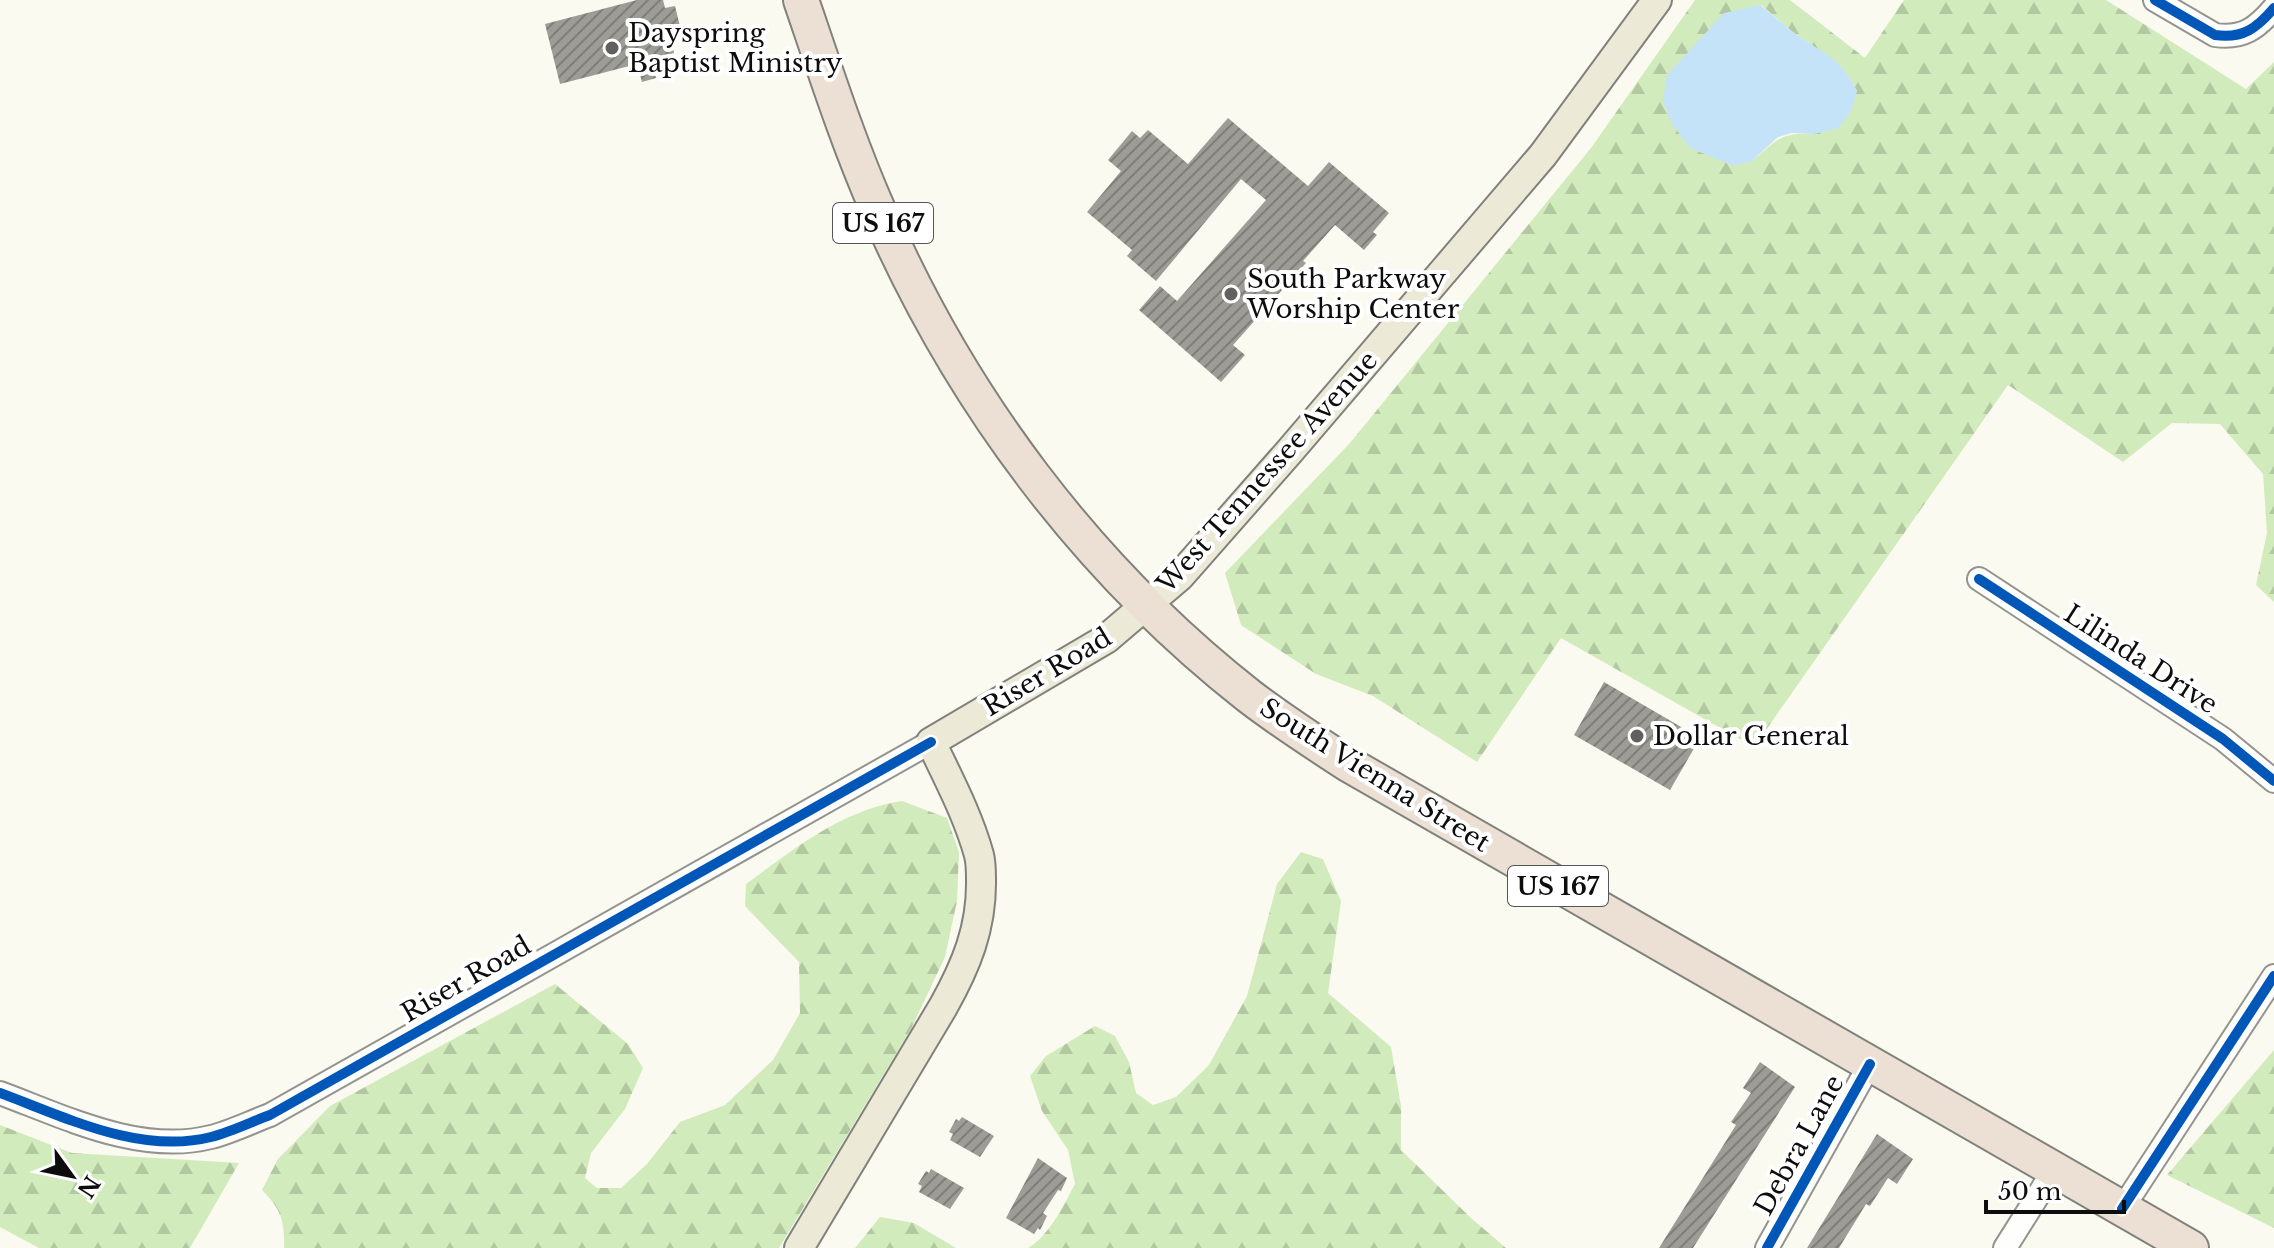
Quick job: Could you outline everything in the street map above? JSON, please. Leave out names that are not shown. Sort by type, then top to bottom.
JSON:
[{"type":"highway","name":"South Vienna Street","points":[[801,0],[878,211],[943,342],[999,430],[1052,503],[1180,638],[1247,695],[1348,764],[2191,1248]]},
{"type":"main road","name":"West Tennessee Avenue","points":[[1146,605],[1180,576],[1280,463],[1543,155],[1657,0]]},
{"type":"main road","name":"Riser Road","points":[[931,742],[1106,639],[1146,605]]},
{"type":"main road","points":[[799,1248],[943,1007],[965,967],[977,933],[981,899],[980,858],[962,806],[931,742]]},
{"type":"street","points":[[2155,0],[2215,35],[2226,36],[2247,33],[2274,8]]},
{"type":"street","name":"Lilinda Drive","points":[[1979,579],[2223,739],[2274,781]]},
{"type":"street","name":"Riser Road","points":[[0,1093],[117,1135],[160,1142],[210,1138],[270,1115],[931,742]]},
{"type":"street","points":[[2122,1209],[2274,976]]},
{"type":"street","name":"Debra Lane","points":[[1767,1248],[1870,1064]]},
{"type":"street","points":[[2005,1248],[2054,1170]]},
{"type":"green space","points":[[1695,0],[1790,0],[1865,58],[1904,0],[2106,0],[2246,89],[2274,62],[2274,602],[2256,585],[2267,533],[2263,474],[2220,424],[2172,423],[2123,462],[2008,385],[1754,747],[1561,638],[1477,762],[1373,696],[1316,674],[1241,625],[1225,573],[1350,443],[1591,148]],"holes":[[[1761,5],[1833,60],[1857,91],[1814,134],[1786,136],[1752,161]]]},
{"type":"green space","points":[[902,801],[947,818],[959,852],[957,901],[945,957],[911,1029],[779,1248],[284,1248],[280,1216],[274,1203],[262,1190],[278,1159],[330,1106],[555,984],[628,1044],[643,1068],[625,1109],[591,1153],[585,1178],[597,1188],[621,1188],[647,1164],[680,1122],[725,1105],[773,1060],[800,1013],[799,962],[745,906],[746,884],[839,822]]},
{"type":"green space","points":[[1301,852],[1323,859],[1341,901],[1328,993],[1391,1047],[1401,1106],[1401,1150],[1506,1248],[1028,1248],[1049,1228],[1075,1184],[1068,1150],[1042,1111],[1030,1076],[1046,1056],[1095,1026],[1115,1036],[1129,1062],[1136,1093],[1153,1105],[1176,1097],[1209,1065],[1247,996],[1277,884]]},
{"type":"green space","points":[[2274,1050],[2274,1228],[2167,1175]]},
{"type":"green space","points":[[0,1125],[72,1153],[239,1163],[190,1248],[39,1248],[0,1227]]},
{"type":"green space","points":[[880,1217],[914,1223],[956,1248],[855,1248]]},
{"type":"water","points":[[1760,5],[1834,60],[1857,91],[1851,111],[1839,128],[1778,137],[1752,161],[1734,166],[1690,148],[1670,121],[1663,100],[1667,75],[1724,13]]},
{"type":"building","name":"Dayspring Baptist Ministry","points":[[637,0],[663,0],[665,8],[675,6],[683,39],[672,42],[674,53],[651,59],[656,78],[642,82],[637,64],[560,84],[545,24]]},
{"type":"building","points":[[1228,118],[1308,186],[1329,162],[1389,213],[1373,232],[1377,235],[1364,250],[1335,225],[1303,261],[1306,263],[1233,345],[1245,355],[1221,382],[1139,310],[1160,286],[1177,301],[1266,200],[1241,179],[1156,281],[1127,256],[1132,250],[1087,212],[1121,171],[1108,160],[1132,131],[1140,138],[1148,130],[1188,164]]},
{"type":"building","name":"Dollar General","points":[[1604,682],[1700,738],[1670,790],[1574,735]]},
{"type":"building","points":[[1760,1062],[1795,1087],[1693,1248],[1659,1248],[1736,1125],[1731,1122],[1751,1093],[1743,1088]]},
{"type":"building","points":[[962,1117],[994,1136],[980,1157],[950,1140],[953,1134],[949,1132],[956,1119],[959,1121]]},
{"type":"building","points":[[1877,1134],[1913,1159],[1897,1184],[1888,1178],[1870,1206],[1866,1204],[1839,1248],[1807,1248]]},
{"type":"building","points":[[1038,1158],[1067,1178],[1061,1191],[1058,1190],[1043,1213],[1047,1216],[1040,1230],[1038,1228],[1034,1234],[1006,1218]]},
{"type":"building","points":[[931,1169],[964,1188],[950,1209],[919,1192],[922,1186],[918,1184],[926,1171],[929,1173]]},
{"type":"cycle path","points":[[2155,0],[2215,35],[2225,36],[2249,30],[2274,8]]},
{"type":"cycle path","points":[[1979,579],[2223,739],[2274,781]]},
{"type":"cycle path","points":[[0,1093],[103,1131],[130,1137],[184,1141],[233,1130],[270,1115],[931,742]]},
{"type":"cycle path","points":[[2122,1209],[2274,976]]},
{"type":"cycle path","points":[[1767,1248],[1870,1064]]},
{"type":"place","name":"Dayspring Baptist Ministry","points":[[612,48]]},
{"type":"place","name":"South Parkway Worship Center","points":[[1231,294]]},
{"type":"place","name":"Dollar General","points":[[1637,736]]}]
